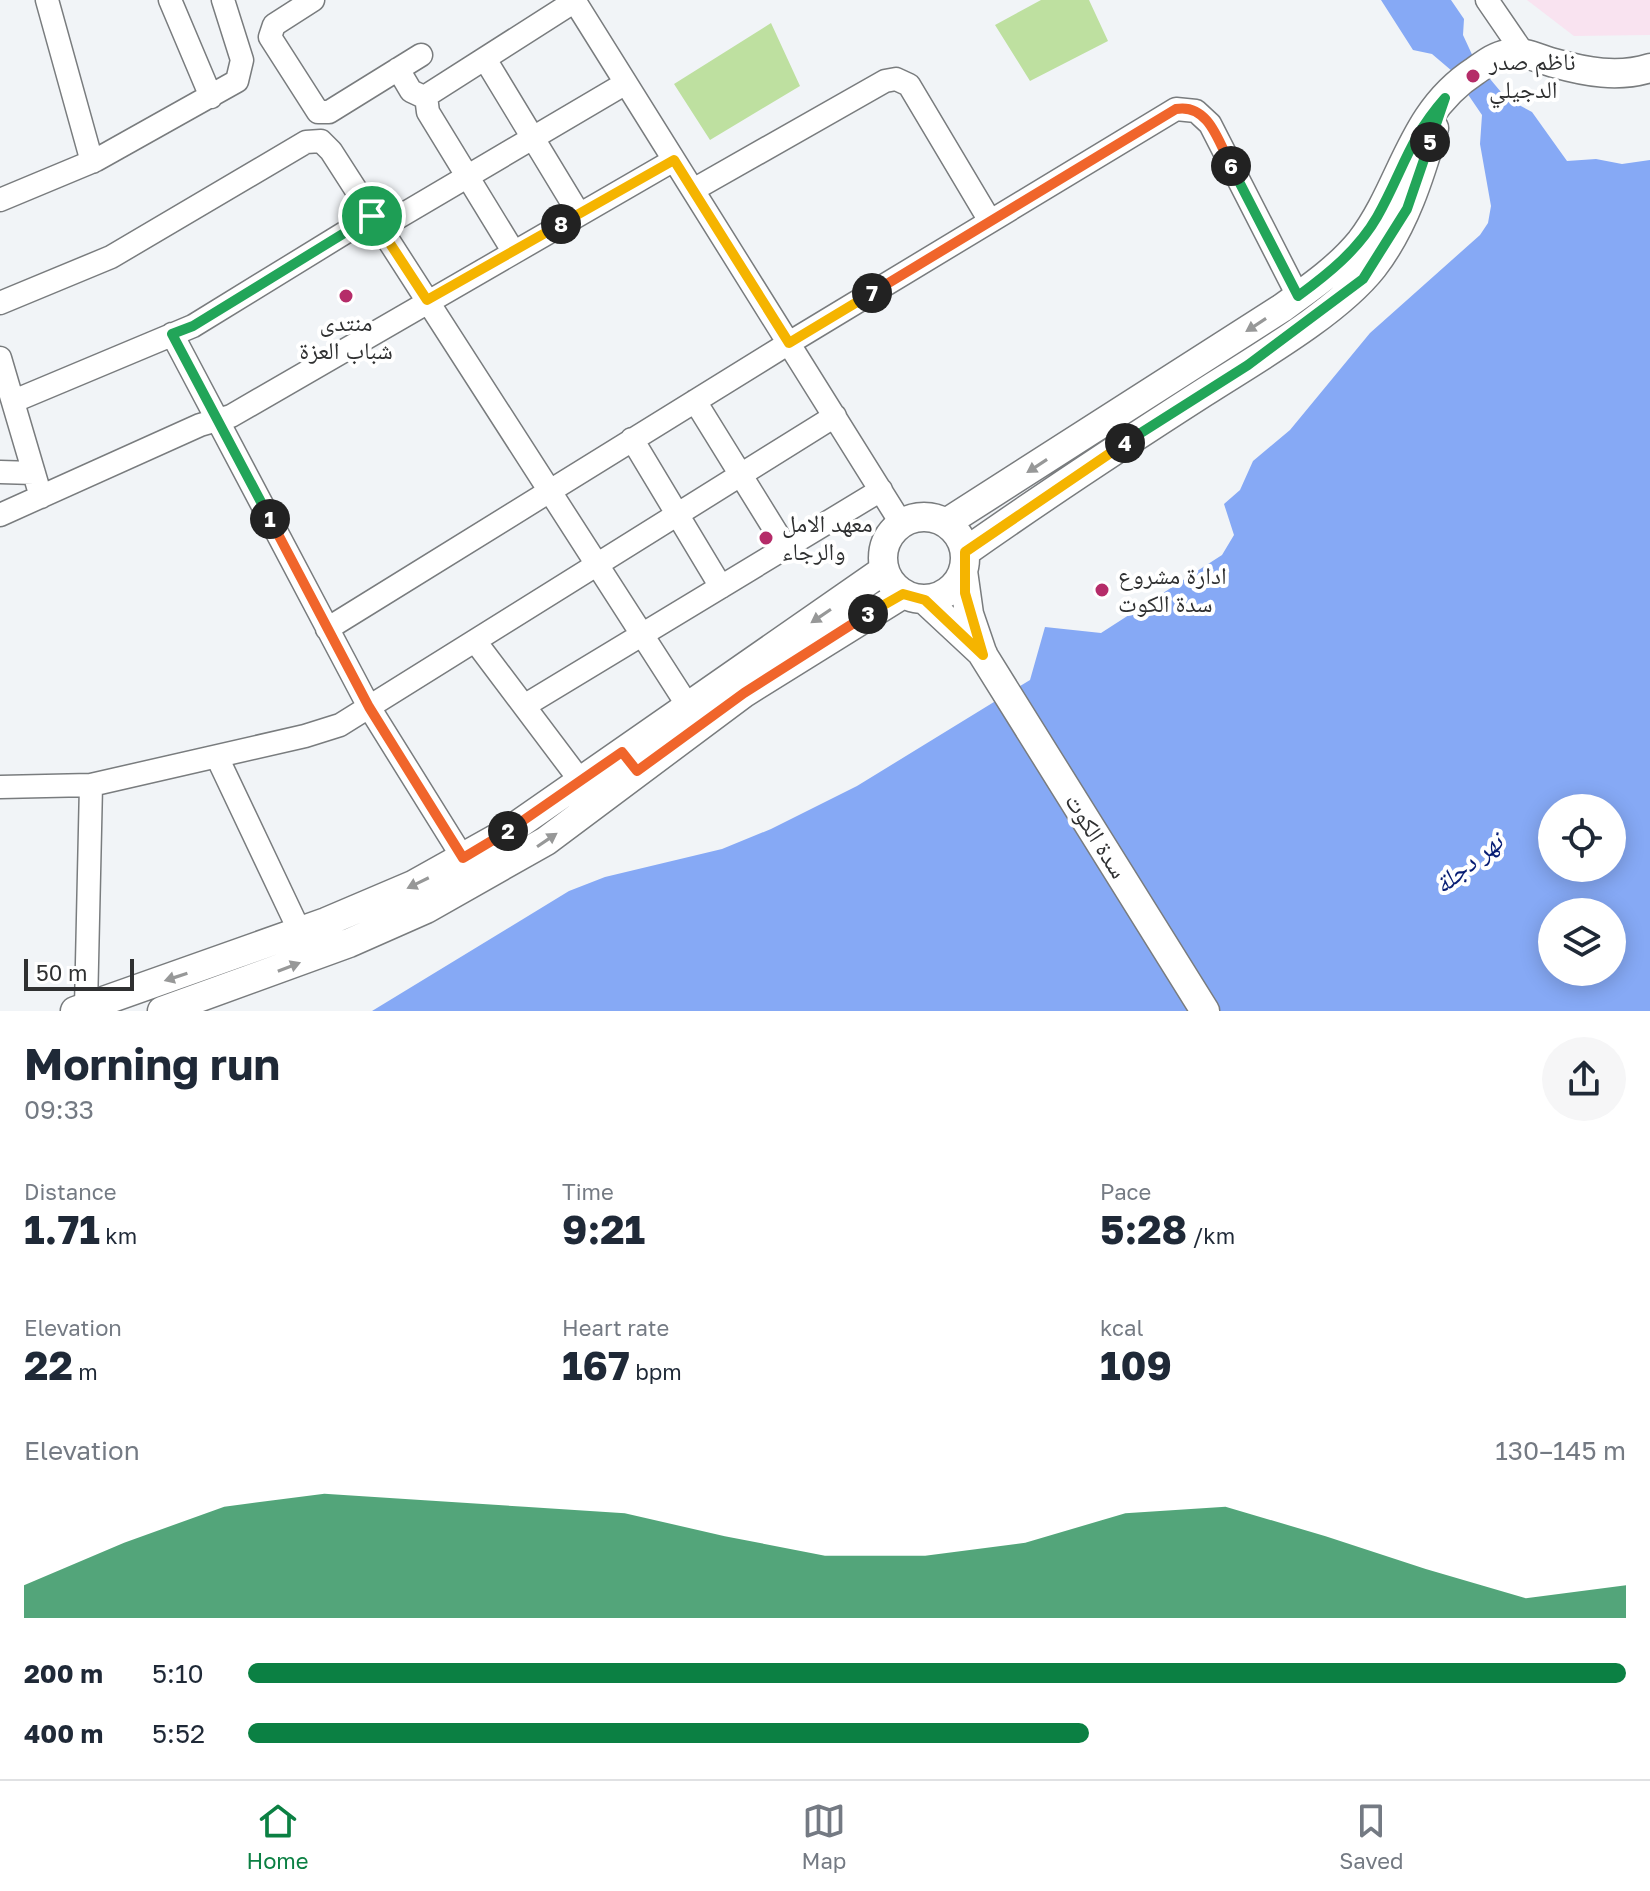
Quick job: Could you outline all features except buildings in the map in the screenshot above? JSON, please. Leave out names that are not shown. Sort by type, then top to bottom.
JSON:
[{"type":"main road","points":[[946,523],[1298,296],[1359,243],[1378,216],[1416,133],[1451,90],[1494,58],[1508,53],[1524,54],[1599,73],[1650,68]]},
{"type":"main road","points":[[81,1009],[300,932],[413,885],[506,833],[579,779],[630,762],[914,597],[948,591],[964,561],[1074,476],[1248,365],[1363,279],[1407,209],[1451,90]]},
{"type":"main road","points":[[884,570],[885,543],[901,523],[924,516],[946,523],[955,531],[964,561],[969,614],[985,658]]},
{"type":"main road","points":[[884,570],[985,658]]},
{"type":"main road","points":[[162,1011],[292,966],[426,909],[546,841],[688,706],[884,570]]},
{"type":"main road","name":"سدة الكوت","points":[[985,658],[1205,1011]]},
{"type":"street","points":[[47,0],[92,162]]},
{"type":"street","points":[[170,0],[211,97]]},
{"type":"street","points":[[0,200],[92,162],[237,81],[242,69],[239,47],[223,0]]},
{"type":"street","points":[[313,0],[274,25],[270,37],[316,110],[321,113],[329,112],[421,55]]},
{"type":"street","points":[[426,98],[435,88],[574,0],[901,523]]},
{"type":"street","points":[[1487,0],[1524,54]]},
{"type":"street","points":[[485,59],[579,214]]},
{"type":"street","points":[[398,69],[411,91],[426,98]]},
{"type":"street","points":[[693,190],[896,79],[909,85],[990,221]]},
{"type":"street","points":[[7,392],[193,326],[376,222],[468,177],[626,83]]},
{"type":"street","points":[[426,98],[428,112],[513,251]]},
{"type":"street","points":[[327,629],[632,439],[1176,109],[1189,108],[1210,124],[1298,296]]},
{"type":"street","points":[[317,141],[321,113]]},
{"type":"street","points":[[0,303],[111,257],[306,142],[317,141],[331,151],[688,706]]},
{"type":"street","points":[[0,515],[244,409],[427,300],[674,160]]},
{"type":"street","points":[[172,334],[369,707],[463,858]]},
{"type":"street","points":[[0,358],[7,392],[41,497]]},
{"type":"street","points":[[695,401],[786,548]]},
{"type":"street","points":[[0,787],[91,785],[325,730],[369,707],[835,416]]},
{"type":"street","points":[[632,439],[721,587]]},
{"type":"street","points":[[0,472],[34,473]]},
{"type":"street","points":[[524,706],[881,490]]},
{"type":"street","points":[[475,641],[579,779]]},
{"type":"street","points":[[217,757],[300,932]]},
{"type":"street","points":[[81,1009],[91,785]]},
{"type":"shaded area","points":[[1527,0],[1650,0],[1650,35],[1574,36]]},
{"type":"green space","points":[[1041,0],[1089,0],[1108,41],[1030,81],[995,25]]},
{"type":"green space","points":[[771,23],[800,86],[710,140],[674,84]]},
{"type":"water","name":"نهر دجلة","points":[[1381,0],[1451,0],[1464,19],[1463,35],[1475,61],[1506,98],[1532,112],[1567,161],[1596,159],[1622,164],[1650,160],[1650,1011],[372,1011],[569,891],[605,877],[722,849],[771,829],[857,786],[1030,680],[1045,627],[1101,633],[1222,555],[1234,535],[1224,504],[1240,490],[1253,461],[1290,430],[1370,333],[1480,235],[1488,223],[1491,206],[1480,144],[1482,115],[1452,71],[1432,54],[1413,50]]},
{"type":"place","name":"ناظم صدر الدجيلي","points":[[1473,76]]},
{"type":"place","name":"منتدى شباب العزة","points":[[346,296]]},
{"type":"place","name":"معهد الامل والرجاء","points":[[766,538]]},
{"type":"place","name":"ادارة مشروع سدة الكوت","points":[[1102,590]]},
{"type":"route","points":[[1445,98],[1407,209],[1363,279],[1248,365],[1074,476],[965,552],[965,593],[983,655],[925,600],[903,594],[744,693],[637,771],[622,752],[579,779],[506,833],[463,858],[369,707],[172,334],[193,326],[372,216],[427,300],[674,160],[789,343],[1176,109],[1189,108],[1203,115],[1210,124],[1298,296],[1325,276],[1359,243],[1378,216],[1416,133],[1445,98]]}]
